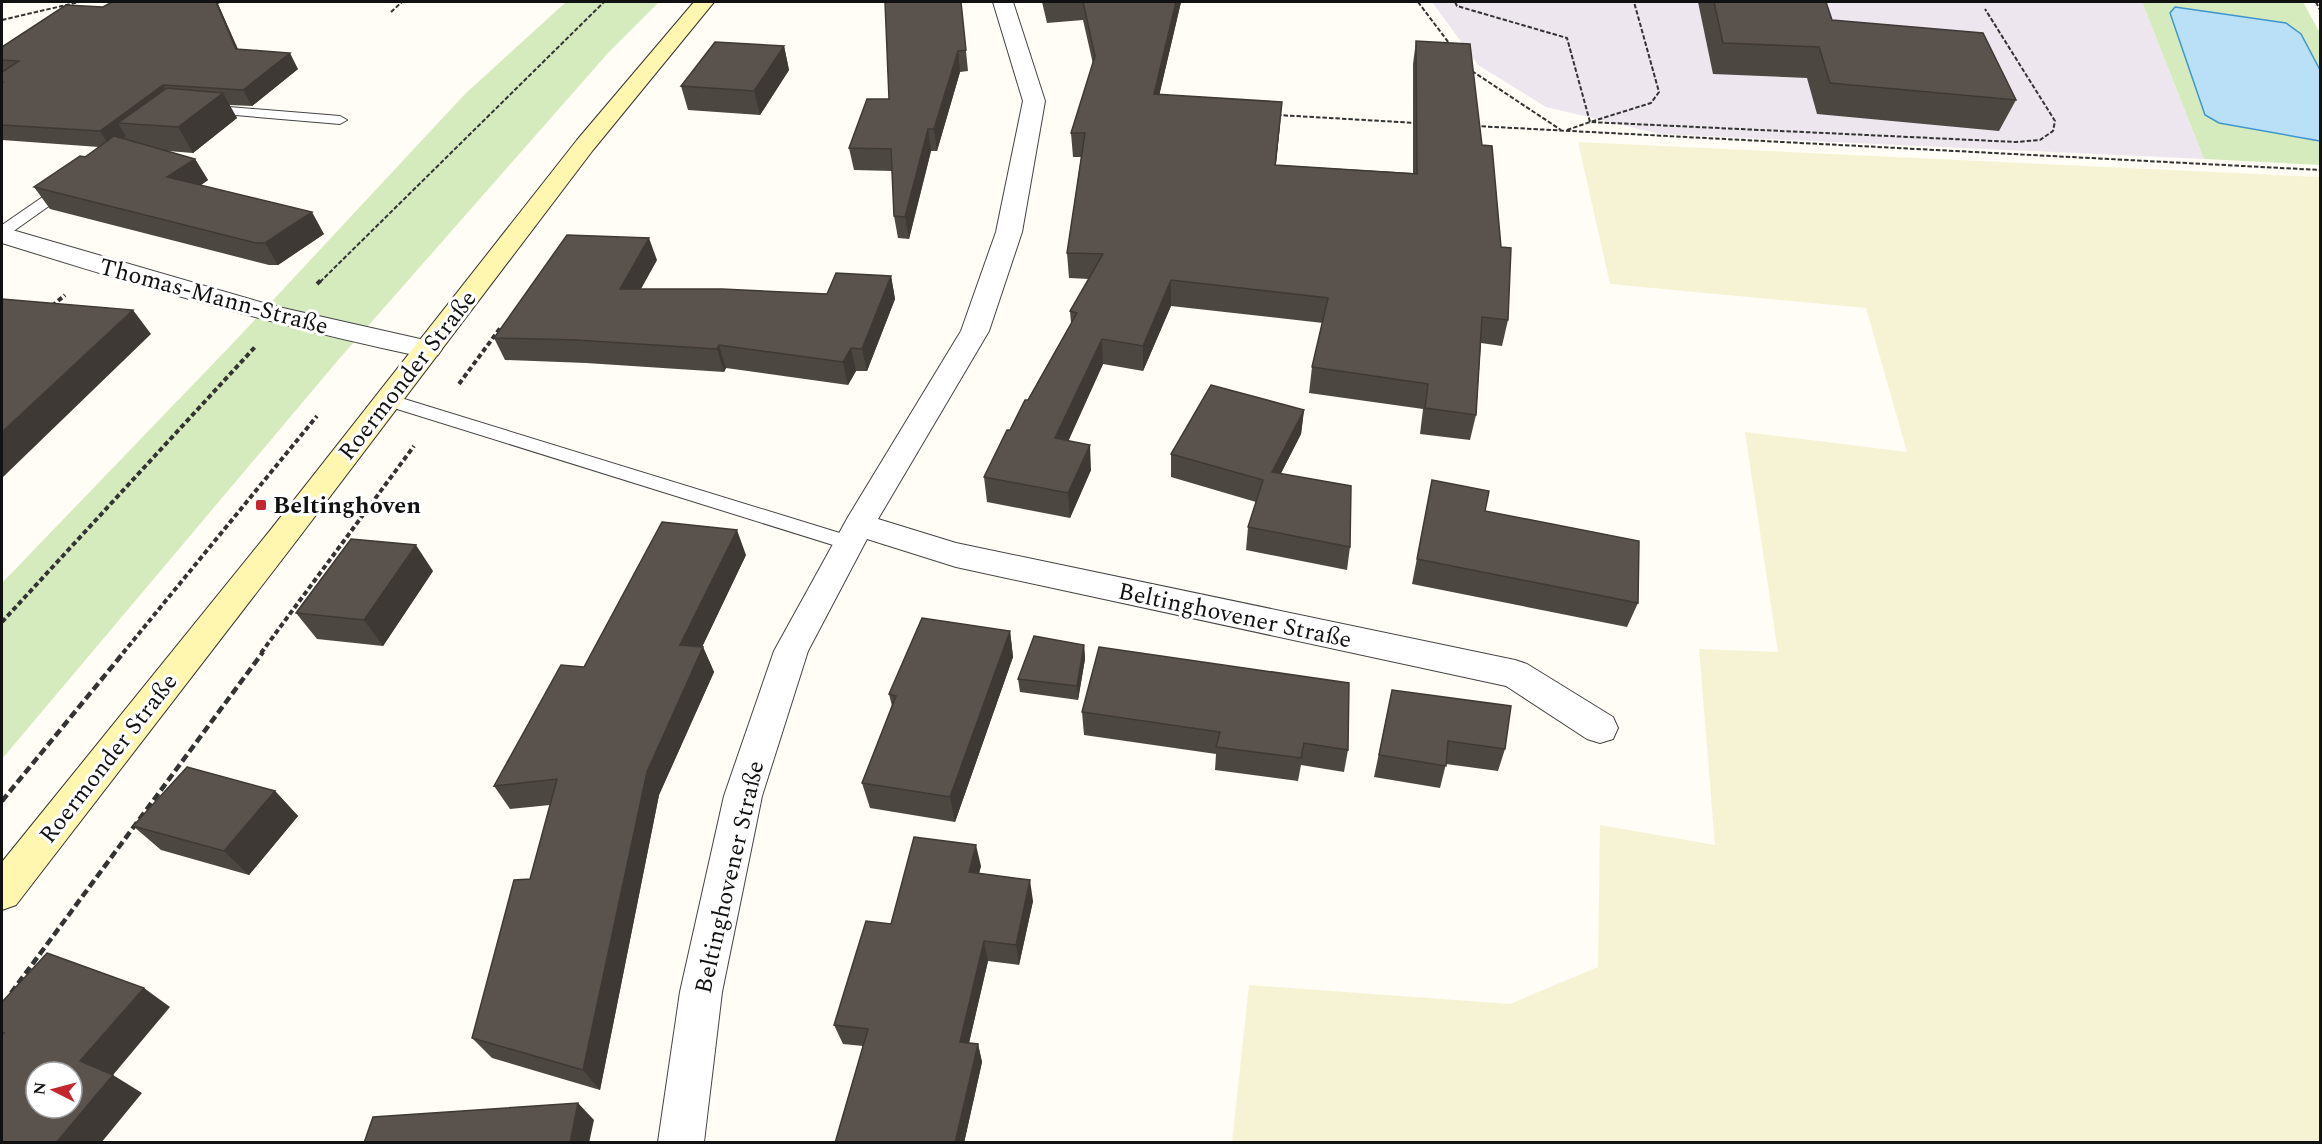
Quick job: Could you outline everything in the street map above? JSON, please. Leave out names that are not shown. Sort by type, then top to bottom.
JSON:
[{"type":"main road","name":"Roermonder Straße","points":[[2,892],[585,145],[704,2]]},
{"type":"street","name":"Beltinghovener Straße","points":[[681,1143],[701,992],[743,796],[791,651],[854,534],[975,331],[1008,232],[1034,101],[1003,2]]},
{"type":"street","name":"Thomas-Mann-Straße","points":[[2,234],[99,265],[284,316],[380,340],[428,349]]},
{"type":"street","name":"Beltinghovener Straße","points":[[854,534],[1515,674],[1600,728]]},
{"type":"lane","points":[[189,107],[340,120]]},
{"type":"lane","points":[[2,234],[85,174]]},
{"type":"lane","points":[[388,400],[854,534]]},
{"type":"path","points":[[2,20],[79,2]]},
{"type":"path","points":[[391,12],[402,2]]},
{"type":"path","points":[[1418,2],[1456,52]]},
{"type":"path","points":[[1455,2],[1457,6],[1567,38],[1590,122]]},
{"type":"path","points":[[1563,131],[1651,103],[1659,92],[1634,2]]},
{"type":"path","points":[[2316,2],[2320,10]]},
{"type":"path","points":[[1590,122],[2016,142],[2040,140],[2053,131],[2055,121],[1985,9]]},
{"type":"path","points":[[1470,70],[1563,131]]},
{"type":"path","points":[[1269,115],[1422,123]]},
{"type":"path","points":[[1469,126],[2320,170]]},
{"type":"path","points":[[46,312],[99,265]]},
{"type":"path","points":[[9,996],[508,319]]},
{"type":"shaded area","points":[[1432,2],[2142,2],[2204,159],[1660,134],[1546,107],[1478,65]]},
{"type":"shaded area","points":[[1578,142],[2320,177],[2320,1142],[1232,1142],[1249,985],[1510,1004],[1598,967],[1600,825],[1715,845],[1699,649],[1778,652],[1745,432],[1907,452],[1866,308],[1610,284]]},
{"type":"green space","points":[[566,2],[659,2],[608,53],[339,359],[2,759],[2,583],[234,342],[465,94]]},
{"type":"green space","points":[[2142,2],[2303,2],[2320,33],[2320,70],[2301,34],[2219,123],[2320,141],[2320,165],[2204,159]]},
{"type":"water","points":[[2175,7],[2286,23],[2301,34],[2320,70],[2320,141],[2219,123],[2205,115],[2170,13]]},
{"type":"building","points":[[112,2],[216,2],[236,49],[290,53],[243,90],[163,85],[100,131],[2,125],[2,72],[19,61],[2,60],[2,47],[66,5],[103,7]]},
{"type":"building","points":[[885,2],[961,2],[966,50],[958,51],[934,129],[928,129],[905,217],[894,216],[891,149],[849,148],[867,99],[889,99]]},
{"type":"building","points":[[1083,2],[1176,2],[1154,94],[1282,102],[1275,165],[1417,174],[1416,41],[1470,44],[1482,145],[1492,146],[1501,247],[1511,248],[1508,320],[1482,317],[1476,415],[1425,408],[1428,384],[1312,367],[1328,298],[1171,280],[1143,346],[1102,339],[1055,438],[1090,445],[1068,493],[984,477],[1007,430],[1010,430],[1025,400],[1028,400],[1077,313],[1070,311],[1103,254],[1067,253],[1085,133],[1071,133],[1095,56]]},
{"type":"building","points":[[1714,2],[1826,2],[1832,20],[1983,33],[2016,100],[1830,83],[1819,47],[1723,43]]},
{"type":"building","points":[[715,42],[784,46],[754,91],[681,86]]},
{"type":"building","points":[[167,88],[223,93],[178,127],[118,123]]},
{"type":"building","points":[[114,136],[195,159],[167,177],[312,212],[265,243],[256,243],[34,187],[80,156],[85,157]]},
{"type":"building","points":[[567,235],[649,238],[620,289],[722,289],[827,294],[836,273],[891,276],[862,349],[851,348],[843,362],[719,345],[717,349],[576,340],[494,338]]},
{"type":"building","points":[[2,299],[133,310],[2,432]]},
{"type":"building","points":[[1211,385],[1304,410],[1272,472],[1351,486],[1350,547],[1248,527],[1263,480],[1171,454]]},
{"type":"building","points":[[1432,480],[1489,491],[1485,511],[1639,541],[1638,603],[1417,559]]},
{"type":"building","points":[[662,522],[737,530],[680,645],[703,647],[647,772],[583,1070],[472,1038],[514,880],[530,879],[557,779],[494,786],[561,665],[584,667]]},
{"type":"building","points":[[351,539],[416,545],[364,620],[296,613]]},
{"type":"building","points":[[922,618],[1010,631],[950,797],[862,783],[896,696],[889,694]]},
{"type":"building","points":[[1034,636],[1084,645],[1077,686],[1018,679]]},
{"type":"building","points":[[1099,647],[1349,683],[1348,750],[1304,743],[1301,758],[1216,747],[1220,732],[1082,712]]},
{"type":"building","points":[[1392,690],[1511,706],[1505,749],[1448,741],[1446,766],[1379,755]]},
{"type":"building","points":[[187,767],[275,791],[224,851],[133,826]]},
{"type":"building","points":[[914,837],[976,845],[969,872],[1030,880],[1016,945],[984,941],[960,1042],[978,1044],[955,1143],[835,1143],[868,1029],[834,1025],[866,921],[891,924]]},
{"type":"building","points":[[47,953],[144,988],[81,1060],[24,1060],[24,1120],[75,1120],[56,1143],[2,1143],[2,1035],[4,1033],[2,1032],[2,1002]]},
{"type":"building","points":[[84,1063],[113,1075],[84,1110]]},
{"type":"building","points":[[578,1103],[570,1143],[364,1143],[373,1117]]},
{"type":"place","name":"Beltinghoven","points":[[261,505]]}]
